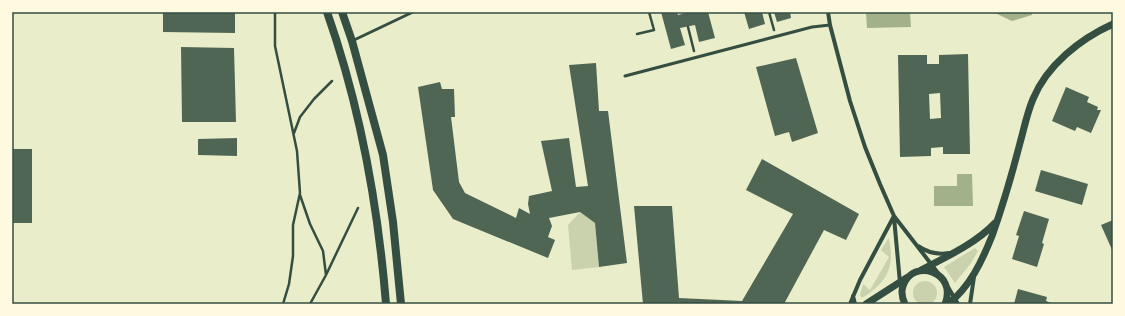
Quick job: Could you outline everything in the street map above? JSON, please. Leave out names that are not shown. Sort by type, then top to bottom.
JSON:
[{"type":"main road","points":[[327,12],[338,44],[355,104],[370,172],[382,261],[386,304]]},
{"type":"main road","points":[[342,12],[352,41],[383,155],[393,222],[401,304]]},
{"type":"street","points":[[828,12],[850,101],[865,147],[894,216],[914,244],[943,279],[957,301]]},
{"type":"street","points":[[920,270],[935,272],[943,279],[948,289],[947,304],[957,301],[985,253],[1004,202],[1033,99],[1050,72],[1064,56],[1086,39],[1113,24]]},
{"type":"street","points":[[894,216],[900,282],[905,304]]},
{"type":"street","points":[[850,304],[860,280],[894,216]]},
{"type":"street","points":[[866,304],[914,273],[953,253],[981,235],[997,220]]},
{"type":"street","points":[[914,244],[922,249],[936,254],[953,253]]},
{"type":"street","points":[[970,304],[974,273]]},
{"type":"street","points":[[902,296],[902,289],[908,277]]},
{"type":"street","points":[[853,295],[855,304]]},
{"type":"lane","points":[[352,41],[413,12]]},
{"type":"lane","points":[[625,76],[775,36],[812,27],[830,25]]},
{"type":"path","points":[[275,12],[275,46],[297,151],[300,193],[310,224],[323,251],[326,275]]},
{"type":"path","points":[[637,34],[654,30],[649,12]]},
{"type":"path","points":[[768,12],[775,36]]},
{"type":"path","points":[[688,27],[695,57]]},
{"type":"path","points":[[294,134],[300,117],[314,99],[332,81]]},
{"type":"path","points":[[283,304],[289,284],[293,256],[293,225],[300,193]]},
{"type":"path","points":[[310,304],[326,275],[358,208]]},
{"type":"shaded area","points":[[910,12],[911,27],[867,28],[866,13]]},
{"type":"shaded area","points":[[993,12],[1032,12],[1032,15],[1012,21]]},
{"type":"shaded area","points":[[957,174],[972,174],[973,206],[934,206],[934,186],[957,186]]},
{"type":"shaded area","points":[[580,212],[595,223],[599,267],[572,270],[568,225]]},
{"type":"shaded area","points":[[888,239],[891,249],[891,258],[887,273],[878,286],[862,298],[860,295],[863,284],[870,290],[889,257],[881,250]]},
{"type":"shaded area","points":[[975,248],[978,251],[971,263],[955,283],[944,267]]},
{"type":"shaded area","points":[[925,281],[934,284],[937,293],[934,302],[925,305],[916,302],[913,293],[916,284]]},
{"type":"building","points":[[163,12],[235,12],[235,33],[163,32]]},
{"type":"building","points":[[661,12],[677,12],[678,15],[689,12],[708,12],[715,38],[699,42],[695,25],[680,28],[685,45],[671,49]]},
{"type":"building","points":[[744,12],[762,12],[765,24],[749,29]]},
{"type":"building","points":[[774,12],[790,12],[791,18],[777,22]]},
{"type":"building","points":[[181,47],[234,48],[236,122],[182,122]]},
{"type":"building","points":[[968,54],[970,154],[943,154],[943,147],[931,148],[931,156],[900,157],[898,55],[927,55],[927,64],[939,64],[939,55]],"holes":[[[940,93],[941,118],[930,119],[929,94]]]},
{"type":"building","points":[[796,58],[818,133],[792,142],[789,132],[775,136],[756,67]]},
{"type":"building","points":[[596,63],[599,111],[608,111],[627,263],[599,267],[595,223],[580,212],[549,218],[552,226],[548,237],[555,240],[548,258],[453,219],[433,190],[418,87],[440,82],[442,89],[454,89],[455,117],[451,117],[459,182],[465,193],[516,218],[519,208],[530,214],[528,204],[529,196],[552,191],[541,141],[569,138],[576,187],[588,186],[569,65]]},
{"type":"building","points":[[1066,87],[1089,97],[1087,102],[1098,107],[1097,110],[1101,110],[1091,133],[1077,127],[1075,131],[1052,121]]},
{"type":"building","points":[[237,138],[237,156],[198,155],[198,139]]},
{"type":"building","points":[[12,149],[32,149],[32,223],[12,223]]},
{"type":"building","points":[[762,159],[859,214],[846,240],[824,230],[784,304],[643,304],[634,206],[672,206],[679,298],[742,301],[793,214],[746,190]]},
{"type":"building","points":[[1041,170],[1088,184],[1082,205],[1035,191]]},
{"type":"building","points":[[1024,211],[1049,219],[1042,243],[1044,244],[1037,267],[1012,259],[1019,236],[1016,235]]},
{"type":"building","points":[[1113,220],[1113,252],[1101,225]]},
{"type":"building","points":[[1018,289],[1047,297],[1046,301],[1054,304],[1014,304]]}]
